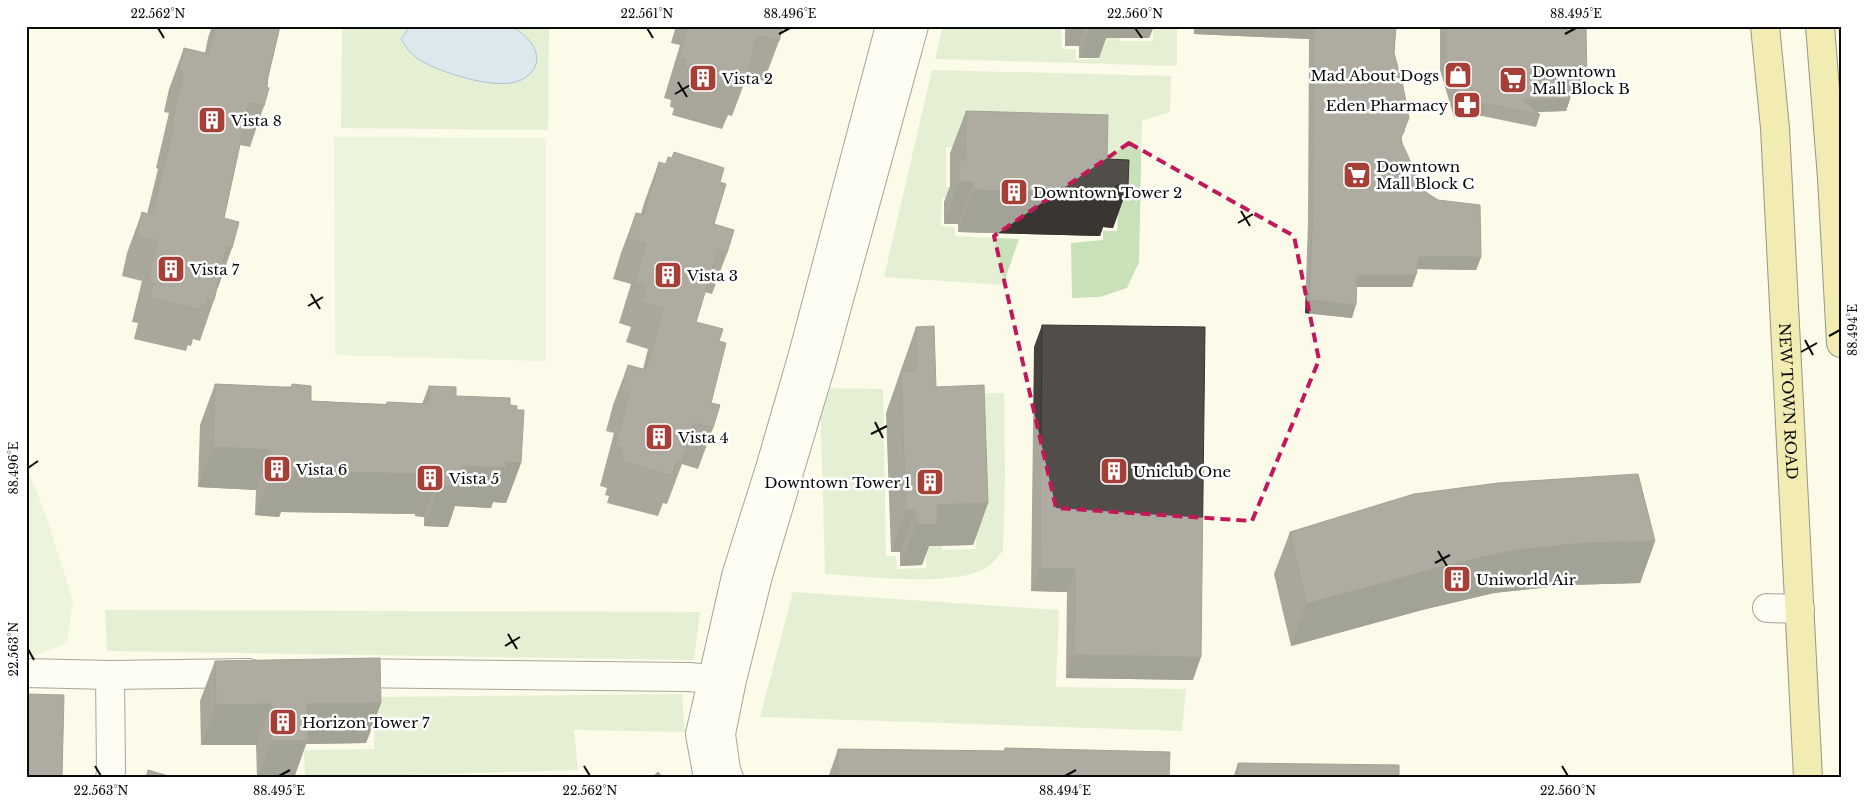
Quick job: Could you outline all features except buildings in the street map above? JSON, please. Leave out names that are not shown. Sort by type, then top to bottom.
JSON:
[{"type":"main road","name":"NEW TOWN ROAD","points":[[1765,26],[1775,128],[1808,778]]},
{"type":"main road","points":[[1820,26],[1832,178],[1841,343]]},
{"type":"street","points":[[708,778],[700,734],[736,576],[802,358],[890,26]]},
{"type":"street","points":[[729,778],[720,734],[732,680],[758,576],[821,365],[914,26]]},
{"type":"street","points":[[1767,608],[1800,609]]},
{"type":"street","points":[[318,672],[688,677],[712,679]]},
{"type":"street","points":[[26,674],[274,673]]},
{"type":"street","points":[[110,675],[110,778]]},
{"type":"highlighted area","points":[[1129,143],[1294,236],[1319,360],[1252,521],[1056,508],[994,236]]},
{"type":"green space","points":[[342,26],[549,26],[548,130],[341,128]]},
{"type":"green space","points":[[943,26],[984,28],[988,26],[1061,26],[1062,49],[1076,49],[1076,60],[1100,59],[1101,26],[1119,26],[1119,41],[1153,41],[1153,26],[1177,26],[1177,66],[935,59]]},
{"type":"green space","points":[[932,70],[1171,76],[1170,112],[1142,121],[1139,262],[1127,288],[1100,297],[1072,298],[1071,243],[1103,240],[1103,231],[1117,231],[1119,198],[1072,151],[946,147],[946,187],[966,187],[965,200],[942,198],[941,226],[955,227],[955,236],[1019,239],[1003,285],[884,277]]},
{"type":"green space","points":[[334,137],[546,138],[546,361],[335,355]]},
{"type":"green space","points":[[820,388],[883,389],[886,556],[896,556],[897,569],[926,568],[924,517],[940,518],[942,550],[976,549],[974,420],[926,394],[1004,393],[1005,478],[1003,551],[994,562],[976,572],[958,577],[936,579],[825,574]]},
{"type":"green space","points":[[26,464],[46,516],[73,601],[67,643],[26,659]]},
{"type":"green space","points":[[793,592],[1059,610],[1056,687],[1186,689],[1182,731],[760,717]]},
{"type":"green space","points":[[105,610],[700,612],[694,660],[107,651]]},
{"type":"green space","points":[[682,694],[685,732],[574,730],[578,770],[305,778],[304,750],[374,749],[375,697]]},
{"type":"water","points":[[410,26],[509,26],[518,30],[531,43],[537,59],[535,66],[530,74],[521,80],[500,84],[473,80],[446,72],[417,59],[411,53],[401,39]]},
{"type":"place","name":"Mad About Dogs","points":[[1458,75]]},
{"type":"place","name":"Vista 2","points":[[703,78]]},
{"type":"place","name":"Downtown Mall Block B","points":[[1513,80]]},
{"type":"place","name":"Eden Pharmacy","points":[[1467,105]]},
{"type":"place","name":"Vista 8","points":[[212,120]]},
{"type":"place","name":"Downtown Mall Block C","points":[[1357,175]]},
{"type":"place","name":"Downtown Tower 2","points":[[1014,192]]},
{"type":"place","name":"Vista 7","points":[[171,269]]},
{"type":"place","name":"Vista 3","points":[[668,275]]},
{"type":"place","name":"Vista 4","points":[[659,437]]},
{"type":"place","name":"Vista 6","points":[[277,469]]},
{"type":"place","name":"Uniclub One","points":[[1114,471]]},
{"type":"place","name":"Vista 5","points":[[430,478]]},
{"type":"place","name":"Downtown Tower 1","points":[[930,482]]},
{"type":"place","name":"Uniworld Air","points":[[1457,579]]},
{"type":"place","name":"Horizon Tower 7","points":[[283,722]]}]
